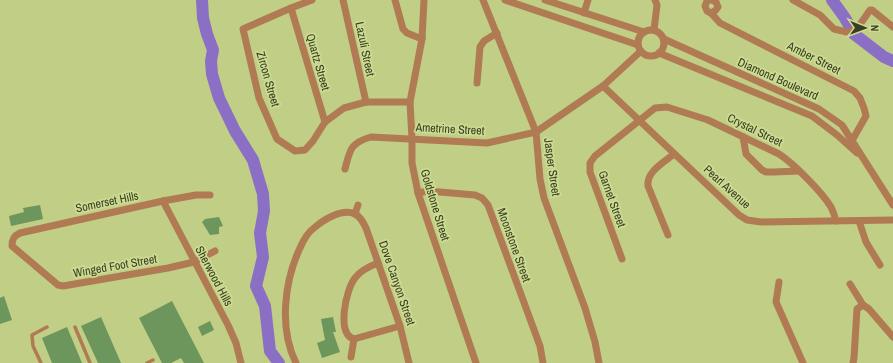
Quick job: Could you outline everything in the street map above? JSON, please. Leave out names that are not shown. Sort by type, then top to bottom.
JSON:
[{"type":"street","points":[[291,8],[312,0]]},
{"type":"street","name":"Lazuli Street","points":[[343,0],[366,102]]},
{"type":"street","points":[[395,0],[403,29],[407,33],[422,39]]},
{"type":"street","name":"Goldstone Street","points":[[424,0],[422,39],[410,102],[412,162],[418,193],[476,363]]},
{"type":"street","name":"Jasper Street","points":[[483,0],[536,132],[540,179],[544,198],[585,308],[595,342],[599,363]]},
{"type":"street","points":[[505,0],[640,48],[648,55],[652,56],[659,53],[663,46],[664,39],[660,33],[654,30],[647,30],[639,38],[640,48]]},
{"type":"street","points":[[545,0],[644,32]]},
{"type":"street","points":[[584,13],[588,0]]},
{"type":"street","points":[[654,30],[657,5],[655,0]]},
{"type":"street","name":"Amber Street","points":[[711,0],[707,1],[705,6],[707,11],[711,13],[720,23],[854,91],[860,98],[866,116],[851,144]]},
{"type":"street","points":[[793,0],[820,15],[834,29],[850,32],[858,26],[870,10],[891,25]]},
{"type":"street","name":"Zircon Street","points":[[291,8],[243,29],[260,98],[277,139],[295,151],[305,150],[313,141],[325,122]]},
{"type":"street","name":"Quartz Street","points":[[291,8],[325,122]]},
{"type":"street","points":[[477,83],[480,47],[484,41],[497,33]]},
{"type":"street","name":"Diamond Boulevard","points":[[664,39],[819,109],[842,125],[851,144],[865,161],[893,204]]},
{"type":"street","name":"Ametrine Street","points":[[345,169],[350,150],[359,140],[371,137],[487,143],[536,132],[603,86],[640,48]]},
{"type":"street","name":"Diamond Boulevard","points":[[659,53],[812,116],[851,144]]},
{"type":"street","name":"Pearl Avenue","points":[[603,86],[738,215],[747,220],[761,222],[893,220]]},
{"type":"street","points":[[325,122],[344,108],[366,102],[410,102]]},
{"type":"street","name":"Crystal Street","points":[[639,120],[655,108],[667,106],[708,120],[779,154],[788,159],[826,200],[832,209],[836,222]]},
{"type":"street","name":"Garnet Street","points":[[622,259],[590,172],[590,163],[595,156],[639,120]]},
{"type":"street","points":[[743,137],[746,154],[762,170],[766,172],[799,171]]},
{"type":"street","points":[[668,235],[648,186],[647,180],[651,174],[674,154]]},
{"type":"street","name":"Moonstone Street","points":[[418,193],[428,191],[475,195],[482,198],[488,205],[540,346],[543,363]]},
{"type":"street","name":"Somerset Hills","points":[[12,240],[14,236],[20,233],[163,201],[196,195],[210,195]]},
{"type":"street","name":"Sherwood Hills","points":[[163,201],[228,325],[236,343],[241,363]]},
{"type":"street","points":[[296,363],[287,339],[285,310],[291,272],[300,248],[306,236],[320,223],[339,214],[348,212],[355,214],[358,204]]},
{"type":"street","name":"Dove Canyon Street","points":[[355,214],[362,218],[366,228],[400,326],[409,363]]},
{"type":"street","points":[[859,221],[866,242],[880,265]]},
{"type":"street","name":"Winged Foot Street","points":[[12,240],[12,246],[16,250],[58,285],[63,286],[168,268],[194,262],[215,251]]},
{"type":"street","points":[[378,262],[356,276],[348,291],[344,311],[346,334],[350,338],[354,339],[400,326]]},
{"type":"street","points":[[779,282],[776,302],[803,363]]},
{"type":"street","points":[[850,284],[863,305],[869,309],[893,337]]},
{"type":"street","points":[[853,363],[857,309],[863,305]]},
{"type":"street","points":[[351,357],[354,339]]},
{"type":"lane","points":[[41,363],[33,346],[32,335],[47,327]]},
{"type":"lane","points":[[75,327],[90,363]]},
{"type":"lane","points":[[147,363],[153,360]]},
{"type":"building","points":[[40,205],[43,219],[11,226],[9,216],[24,212],[23,208]]},
{"type":"building","points":[[219,217],[223,226],[219,227],[219,234],[210,235],[202,222],[205,219]]},
{"type":"building","points":[[4,296],[12,320],[0,324],[0,298]]},
{"type":"building","points":[[172,301],[204,363],[184,363],[181,358],[171,363],[162,363],[139,318]]},
{"type":"building","points":[[101,317],[121,363],[98,363],[81,326]]},
{"type":"building","points":[[333,317],[336,332],[333,332],[340,352],[322,358],[317,343],[325,340],[321,319]]},
{"type":"building","points":[[210,321],[214,330],[202,336],[198,327]]},
{"type":"building","points":[[67,327],[82,363],[52,363],[42,338]]},
{"type":"waterway","points":[[202,0],[203,18],[213,50],[211,61],[212,74],[219,98],[235,131],[253,160],[263,194],[264,211],[260,233],[263,257],[256,286],[265,306],[270,351],[279,363]]},
{"type":"waterway","points":[[832,0],[854,34],[884,57],[893,61]]}]
